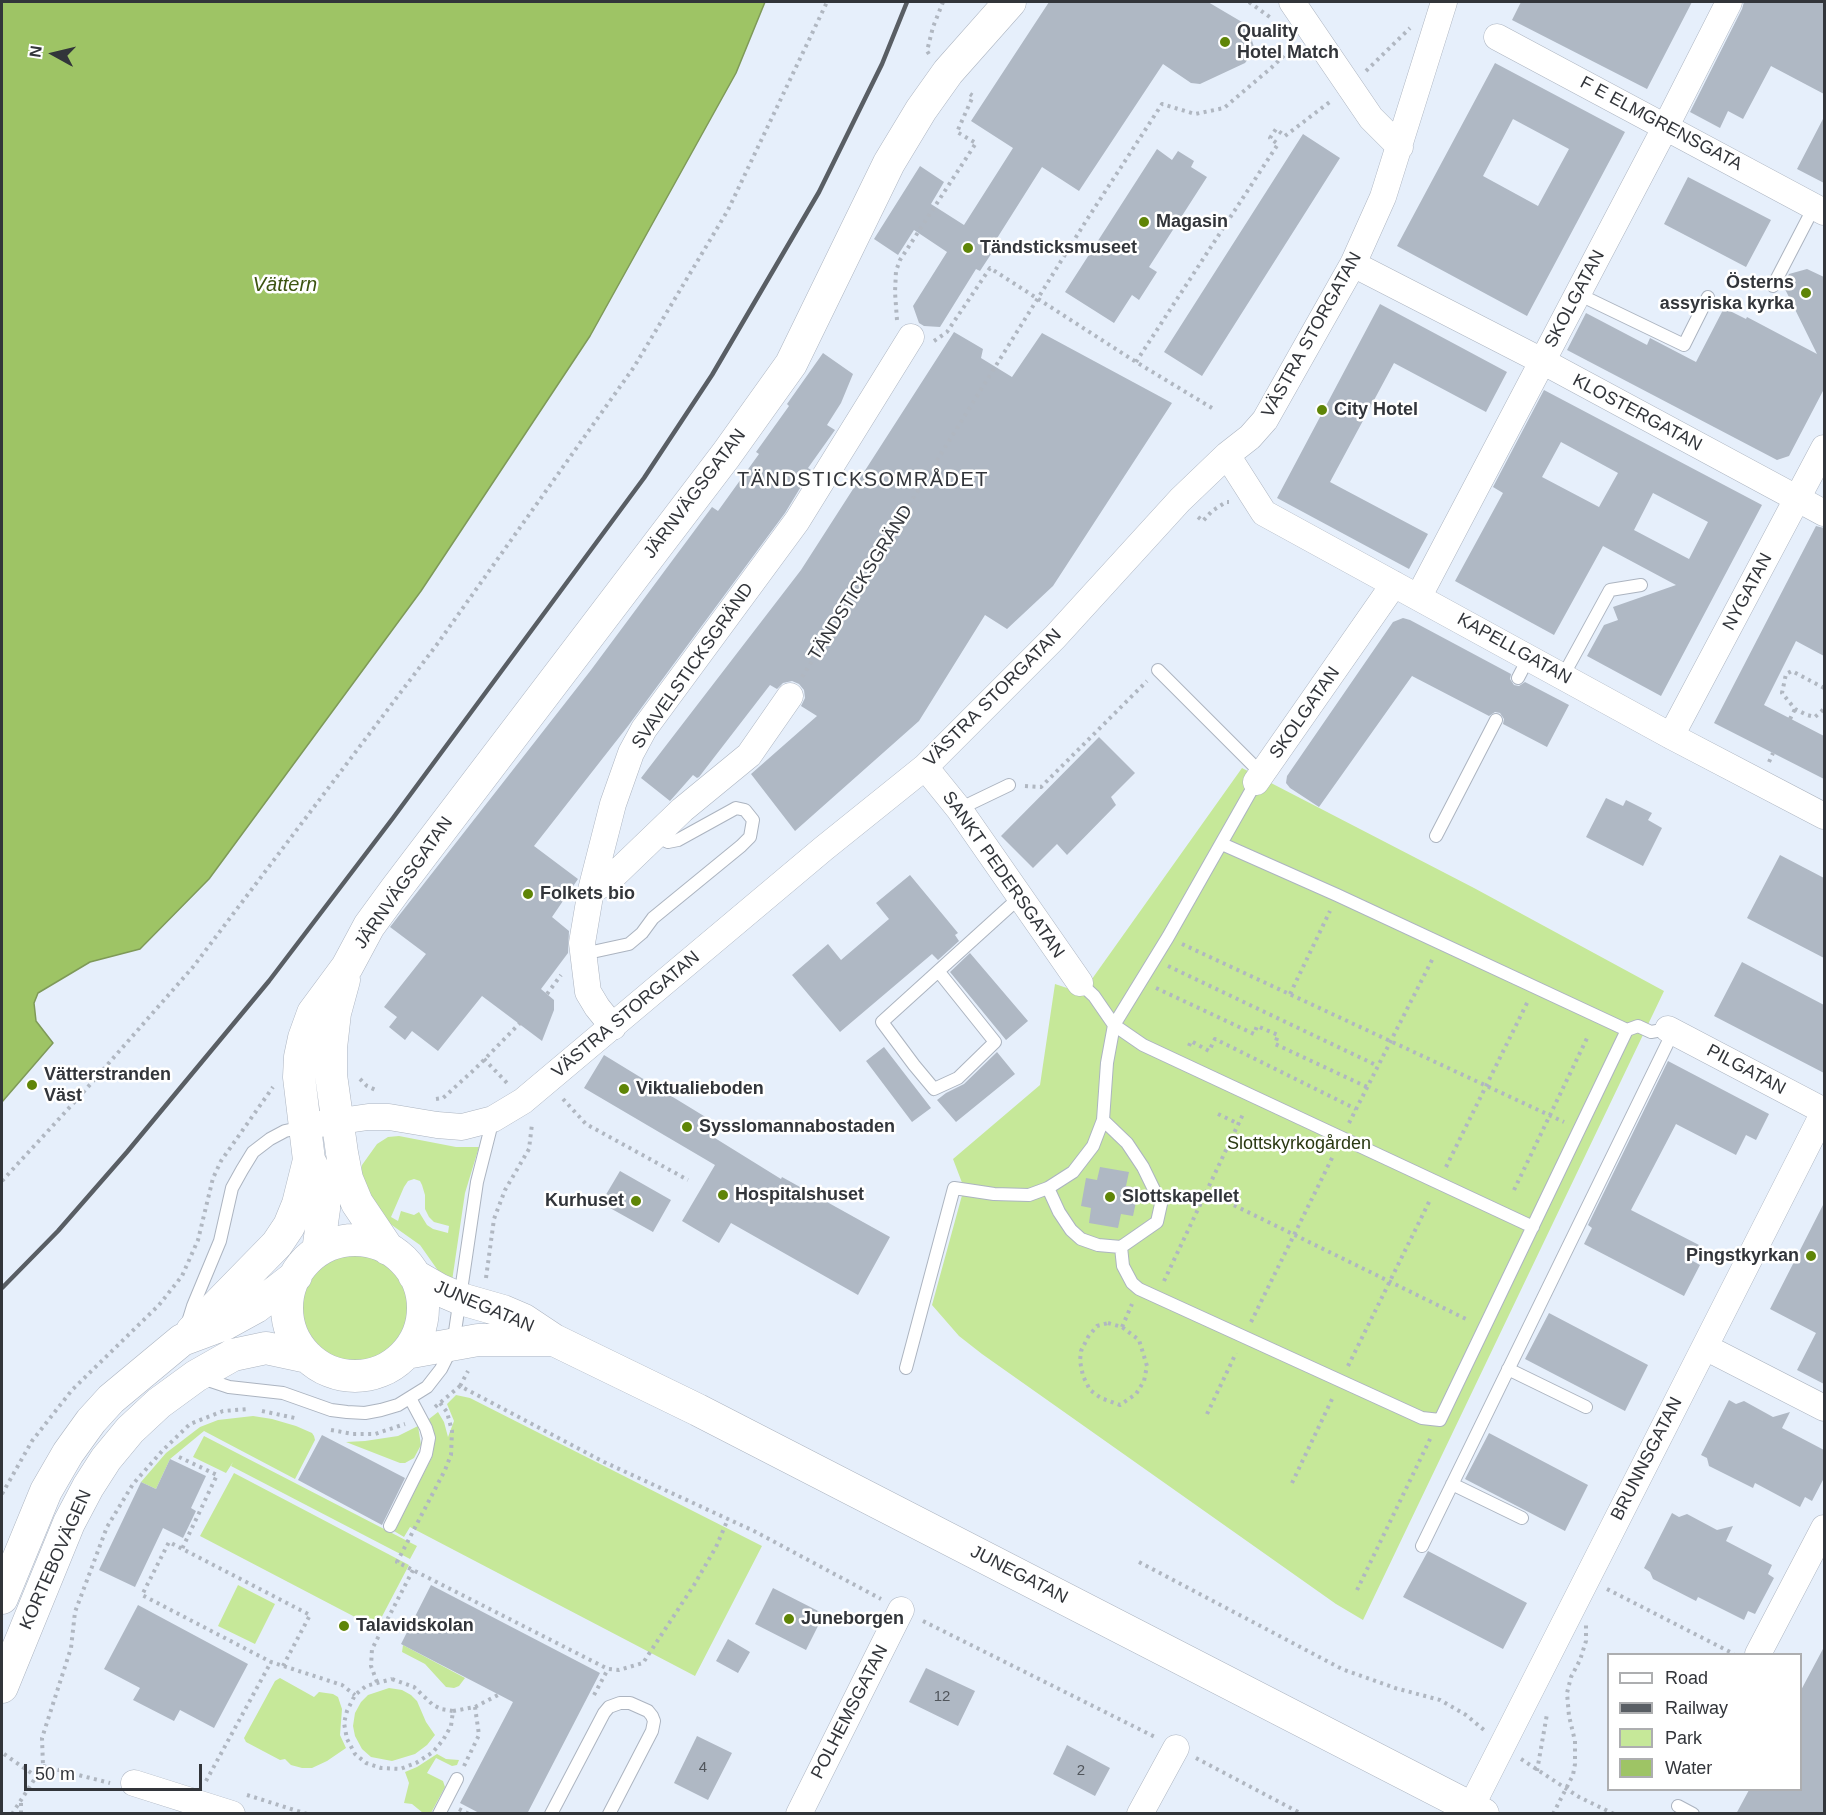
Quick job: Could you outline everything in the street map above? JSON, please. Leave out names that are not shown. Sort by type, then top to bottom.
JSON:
[{"type":"street","name":"JÄRNVÄGSGATAN","points":[[318,1251],[324,1209],[324,1190],[309,1160],[300,1077],[300,1057],[313,1013],[347,967],[369,926],[396,889],[726,455],[791,364],[890,163],[921,110],[948,72],[1010,2]]},
{"type":"street","points":[[1292,2],[1371,118],[1400,147]]},
{"type":"street","name":"VÄSTRA STORGATAN","points":[[304,1126],[389,1117],[462,1127],[493,1119],[523,1101],[823,849],[925,767],[1056,637],[1180,500],[1227,455],[1250,437],[1265,420],[1353,264],[1383,197],[1444,2]]},
{"type":"street","name":"SKOLGATAN","points":[[1419,596],[1729,2]]},
{"type":"street","name":"F E ELMGRENSGATA","points":[[1497,37],[1819,210]]},
{"type":"street","name":"KLOSTERGATAN","points":[[1353,264],[1542,361],[1824,513]]},
{"type":"street","name":"SVAVELSTICKSGRÄND","points":[[613,1027],[588,992],[582,943],[591,890],[623,774],[644,729],[797,521],[910,337]]},
{"type":"street","name":"NYGATAN","points":[[1671,736],[1824,448]]},
{"type":"street","name":"KAPELLGATAN","points":[[1227,455],[1264,513],[1419,596],[1523,667],[1563,676],[1671,736],[1824,816]]},
{"type":"street","name":"SKOLGATAN","points":[[1259,778],[1394,584]]},
{"type":"street","points":[[591,890],[606,883],[682,810],[749,755],[790,696]]},
{"type":"street","name":"SANKT PEDERSGATAN","points":[[925,767],[959,809],[1080,983]]},
{"type":"street","name":"JÄRNVÄGSGATAN","points":[[347,967],[335,1013],[330,1048],[331,1075],[347,1179],[357,1203],[388,1249]]},
{"type":"street","name":"PILGATAN","points":[[1670,1030],[1824,1112]]},
{"type":"street","name":"BRUNNSGATAN","points":[[1477,1810],[1502,1746],[1824,1112]]},
{"type":"street","points":[[182,1340],[277,1244],[289,1226],[298,1204],[309,1160]]},
{"type":"street","points":[[357,1240],[378,1244],[388,1249],[403,1260],[414,1275],[421,1292],[422,1320],[416,1337],[406,1353],[384,1370],[358,1376],[331,1371],[308,1357],[299,1346],[288,1318],[290,1289],[296,1276],[305,1262],[318,1251],[337,1243],[357,1240]]},
{"type":"street","name":"JUNEGATAN","points":[[414,1275],[440,1290],[524,1320],[554,1340],[709,1416],[1477,1810]]},
{"type":"street","name":"KORTEBOVÄGEN","points":[[2,1598],[46,1491],[74,1445],[111,1399],[182,1340],[225,1324],[256,1307],[296,1276]]},
{"type":"street","name":"JUNEGATAN","points":[[406,1353],[466,1342],[554,1340]]},
{"type":"street","points":[[1704,1347],[1824,1408]]},
{"type":"street","name":"KORTEBOVÄGEN","points":[[2,1687],[69,1523],[106,1459],[130,1430],[159,1403],[196,1376],[233,1355],[266,1348],[308,1357]]},
{"type":"street","points":[[1759,1653],[1824,1528]]},
{"type":"street","name":"POLHEMSGATAN","points":[[799,1814],[901,1610]]},
{"type":"street","points":[[1140,1814],[1176,1748]]},
{"type":"street","points":[[134,1783],[200,1792],[236,1803]]},
{"type":"lane","points":[[1773,286],[1819,210]]},
{"type":"lane","points":[[1578,294],[1684,345],[1708,297]]},
{"type":"lane","points":[[1563,676],[1610,590],[1641,585]]},
{"type":"lane","points":[[906,1368],[954,1188],[994,1194],[1029,1195],[1048,1188],[1073,1172],[1093,1146],[1103,1120],[1107,1063],[1114,1025],[1168,937],[1259,778],[1158,670]]},
{"type":"lane","points":[[1436,836],[1496,720]]},
{"type":"lane","points":[[959,809],[1009,785]]},
{"type":"lane","points":[[583,954],[629,944],[642,933],[653,918],[750,837],[753,820],[745,810],[736,808],[678,840],[668,842],[655,836]]},
{"type":"lane","points":[[1222,844],[1441,942],[1628,1030]]},
{"type":"lane","points":[[939,972],[995,1042],[958,1078],[934,1089],[882,1022],[1020,897]]},
{"type":"lane","points":[[1080,983],[1094,996],[1114,1025],[1143,1046],[1533,1227]]},
{"type":"lane","points":[[1120,1247],[1123,1266],[1132,1283],[1139,1289],[1422,1418],[1440,1420],[1628,1030],[1638,1026],[1651,1032],[1670,1030]]},
{"type":"lane","points":[[1422,1546],[1670,1030]]},
{"type":"lane","points":[[196,1376],[229,1387],[283,1393],[331,1410],[347,1412],[381,1410],[398,1405],[427,1387],[466,1342],[471,1302],[477,1182],[493,1119]]},
{"type":"lane","points":[[1048,1188],[1059,1212],[1071,1230],[1081,1239],[1098,1245],[1120,1247],[1157,1222],[1161,1204],[1143,1167],[1127,1143],[1103,1120]]},
{"type":"lane","points":[[182,1340],[193,1306],[220,1241],[232,1188],[242,1170],[253,1152],[270,1139],[285,1131],[304,1126]]},
{"type":"lane","points":[[1508,1369],[1586,1407]]},
{"type":"lane","points":[[390,1526],[426,1454],[429,1438],[410,1398]]},
{"type":"lane","points":[[1452,1484],[1522,1518]]},
{"type":"lane","points":[[551,1814],[604,1713],[609,1707],[620,1703],[630,1703],[648,1711],[654,1721],[652,1731],[609,1814]]},
{"type":"lane","points":[[439,1814],[457,1779]]},
{"type":"lane","points":[[1678,1806],[1693,1814]]},
{"type":"path","points":[[2,1181],[80,1096],[200,957],[438,643],[634,367],[728,210],[827,2]]},
{"type":"path","points":[[931,58],[927,51],[943,2]]},
{"type":"path","points":[[1249,2],[1270,16],[1276,24]]},
{"type":"path","points":[[1136,362],[1278,144],[1270,138],[1276,129],[1285,136],[1351,86],[1409,28]]},
{"type":"path","name":"TÄNDSTICKSGRÄND","points":[[790,696],[1086,221],[1162,104],[1195,114],[1224,108],[1293,47],[1287,39]]},
{"type":"path","points":[[970,94],[973,96],[957,132],[976,143],[900,260],[896,271],[895,313],[899,327],[924,345],[938,339],[947,332],[990,268],[1212,408]]},
{"type":"path","points":[[1009,785],[1041,787],[1158,670]]},
{"type":"path","points":[[1824,688],[1792,671],[1786,674],[1782,693],[1795,709],[1815,717],[1824,709]]},
{"type":"path","points":[[1790,719],[1795,709]]},
{"type":"path","points":[[1290,994],[1337,895]]},
{"type":"path","points":[[1168,937],[1581,1130]]},
{"type":"path","points":[[1207,1414],[1341,1138],[1441,942]]},
{"type":"path","points":[[1154,960],[1378,1066]]},
{"type":"path","points":[[1141,981],[1254,1034],[1257,1026],[1278,1035],[1275,1044],[1367,1088]]},
{"type":"path","points":[[1292,1483],[1535,986]]},
{"type":"path","points":[[1514,1190],[1588,1036]]},
{"type":"path","points":[[1180,1063],[1191,1041],[1209,1051],[1215,1039],[1356,1109]]},
{"type":"path","points":[[471,1302],[494,1219],[505,1190],[529,1149],[533,1114],[484,1059]]},
{"type":"path","points":[[546,1081],[586,1124],[688,1180]]},
{"type":"path","points":[[1156,1298],[1252,1097]]},
{"type":"path","points":[[1218,1114],[1239,1124]]},
{"type":"path","points":[[1207,1192],[1485,1328]]},
{"type":"path","points":[[1161,1204],[1203,1197]]},
{"type":"path","points":[[1122,1327],[1139,1289]]},
{"type":"path","points":[[1108,1323],[1122,1327],[1139,1340],[1147,1366],[1144,1381],[1136,1394],[1120,1405],[1101,1398],[1090,1390],[1083,1376],[1080,1361],[1088,1337],[1097,1326],[1108,1323]]},
{"type":"path","points":[[329,1430],[353,1434],[375,1434],[421,1418],[460,1386],[474,1360],[466,1342]]},
{"type":"path","points":[[460,1386],[604,1462],[754,1531],[901,1610],[1302,1814]]},
{"type":"path","points":[[440,1403],[450,1421],[452,1449],[445,1470],[397,1562],[608,1669],[619,1670],[643,1663],[694,1585],[716,1547],[728,1519]]},
{"type":"path","points":[[12,1814],[43,1766],[42,1738],[71,1648],[75,1612],[107,1527],[133,1484],[190,1424],[215,1414],[248,1409],[297,1419]]},
{"type":"path","points":[[1357,1590],[1440,1420]]},
{"type":"path","points":[[179,1457],[217,1475],[182,1549]]},
{"type":"path","points":[[283,1666],[310,1615],[169,1542],[142,1595],[271,1662],[283,1666],[342,1685],[355,1695]]},
{"type":"path","points":[[1139,1562],[1342,1670],[1395,1689],[1440,1700],[1466,1715],[1502,1746],[1537,1771],[1579,1797],[1614,1814]]},
{"type":"path","points":[[377,1682],[371,1665],[372,1649],[412,1570]]},
{"type":"path","points":[[1604,1587],[1733,1653]]},
{"type":"path","points":[[1553,1814],[1573,1775],[1575,1764],[1575,1741],[1569,1716],[1567,1693],[1586,1641],[1586,1621]]},
{"type":"path","points":[[200,1792],[271,1662]]},
{"type":"path","points":[[453,1711],[451,1726],[433,1752],[416,1763],[400,1769],[381,1768],[366,1763],[355,1754],[347,1739],[344,1723],[355,1695],[366,1686],[392,1679],[414,1687],[433,1705],[453,1711],[475,1707],[498,1695]]},
{"type":"path","points":[[457,1779],[477,1742],[478,1727],[475,1707]]},
{"type":"path","points":[[4,1754],[37,1777]]},
{"type":"path","points":[[43,1766],[124,1787],[134,1783]]},
{"type":"path","points":[[200,1792],[217,1785]]},
{"type":"path","points":[[21,1802],[21,1814]]},
{"type":"path","points":[[236,1803],[307,1814]]},
{"type":"green space","name":"Slottskyrkogården","points":[[1242,768],[1474,888],[1664,991],[1363,1620],[1336,1604],[982,1354],[959,1336],[932,1305],[964,1188],[953,1159],[1040,1085],[1055,984],[1082,993]]},
{"type":"green space","points":[[399,1136],[456,1147],[479,1147],[465,1193],[452,1281],[439,1272],[420,1245],[379,1216],[360,1176],[362,1165],[377,1144],[388,1137]],"holes":[[[414,1179],[420,1181],[425,1195],[425,1209],[429,1217],[434,1222],[449,1226],[448,1233],[427,1225],[419,1212],[414,1215],[401,1211],[398,1221],[391,1217],[408,1181]]]},
{"type":"green space","points":[[355,1255],[375,1259],[393,1270],[404,1288],[408,1308],[404,1328],[393,1346],[375,1357],[355,1361],[335,1357],[317,1346],[306,1328],[302,1308],[306,1288],[317,1270],[335,1259]]},
{"type":"green space","points":[[456,1395],[470,1398],[762,1546],[695,1676],[410,1527],[404,1537],[394,1531],[432,1457],[435,1438],[429,1419],[438,1412],[444,1422],[448,1437],[454,1421],[447,1404]]},
{"type":"green space","points":[[253,1416],[296,1426],[314,1436],[315,1440],[295,1479],[204,1431],[170,1459],[156,1489],[141,1482],[166,1453],[200,1427],[218,1420]]},
{"type":"green space","points":[[418,1426],[421,1445],[414,1458],[405,1463],[346,1442],[398,1436]]},
{"type":"green space","points":[[204,1436],[417,1546],[410,1559],[231,1466],[233,1462],[226,1473],[193,1457]]},
{"type":"green space","points":[[234,1473],[409,1565],[376,1628],[200,1536]]},
{"type":"green space","points":[[238,1585],[275,1604],[255,1644],[218,1626]]},
{"type":"green space","points":[[403,1645],[465,1678],[459,1686],[446,1687],[425,1664],[402,1652]]},
{"type":"green space","points":[[280,1678],[314,1697],[319,1692],[338,1697],[342,1709],[340,1735],[346,1748],[312,1768],[302,1768],[291,1765],[285,1759],[280,1760],[246,1742],[244,1738],[275,1681]]},
{"type":"green space","points":[[389,1688],[402,1690],[417,1701],[426,1722],[435,1735],[415,1754],[392,1761],[371,1757],[362,1749],[353,1726],[355,1713],[361,1702],[368,1695]]},
{"type":"green space","points":[[437,1754],[446,1759],[459,1760],[457,1765],[452,1766],[436,1758],[427,1773],[443,1781],[445,1787],[431,1813],[423,1813],[412,1804],[404,1803],[409,1783],[405,1772]]},
{"type":"water","name":"Vättern","points":[[2,2],[765,2],[736,73],[590,336],[421,591],[209,879],[140,949],[90,962],[38,993],[34,1003],[36,1021],[53,1043],[2,1102]]},
{"type":"building","points":[[1049,2],[1208,2],[1247,25],[1255,50],[1245,63],[1200,84],[1191,83],[1163,64],[1079,191],[1042,167],[994,243],[997,245],[980,271],[976,269],[940,327],[924,326],[919,323],[913,306],[947,252],[914,230],[898,255],[874,239],[920,166],[944,182],[931,204],[964,225],[1013,148],[971,121]]},
{"type":"building","points":[[1521,2],[1692,2],[1647,89],[1512,20]]},
{"type":"building","points":[[1744,2],[1824,2],[1824,94],[1771,66],[1743,119],[1728,111],[1720,128],[1690,112]]},
{"type":"building","points":[[1495,63],[1625,132],[1527,316],[1397,246]],"holes":[[[1513,119],[1569,149],[1538,206],[1483,176]]]},
{"type":"building","points":[[1824,117],[1824,183],[1797,169]]},
{"type":"building","points":[[1303,134],[1340,158],[1202,376],[1164,352]]},
{"type":"building","name":"Magasin","points":[[1157,149],[1172,160],[1178,151],[1194,161],[1191,167],[1207,177],[1149,267],[1157,272],[1139,300],[1132,295],[1114,323],[1065,292]]},
{"type":"building","points":[[1688,177],[1771,220],[1746,267],[1664,224]]},
{"type":"building","points":[[1807,269],[1824,277],[1824,389],[1789,456],[1777,460],[1567,350],[1586,313],[1647,345],[1650,338],[1696,362],[1724,308],[1746,319],[1747,317],[1817,354],[1783,285],[1789,274]]},
{"type":"building","points":[[1380,304],[1507,372],[1486,412],[1394,363],[1330,482],[1428,534],[1409,569],[1277,498]]},
{"type":"building","points":[[954,332],[983,349],[981,358],[1012,377],[1042,333],[1172,403],[1053,586],[1007,629],[985,615],[919,721],[795,831],[751,774],[817,716],[801,706],[805,698],[804,690],[792,681],[783,683],[777,689],[770,685],[699,777],[693,775],[670,801],[641,778],[801,570]]},
{"type":"building","points":[[823,353],[853,374],[841,403],[827,425],[835,430],[808,468],[811,470],[785,513],[628,726],[534,846],[578,879],[552,917],[569,931],[568,953],[541,989],[554,1000],[554,1010],[542,1041],[482,996],[438,1051],[412,1031],[405,1040],[389,1027],[397,1017],[384,1007],[426,954],[390,927],[591,670],[712,507],[718,511],[759,454],[756,452]]},
{"type":"building","points":[[1544,390],[1762,505],[1661,696],[1587,656],[1604,625],[1618,620],[1613,607],[1676,585],[1603,546],[1554,635],[1455,581],[1503,493],[1493,487]],"holes":[[[1561,442],[1618,473],[1599,507],[1542,477]],[[1653,493],[1708,522],[1689,559],[1634,530]]]},
{"type":"building","points":[[1816,526],[1824,528],[1824,656],[1796,641],[1764,705],[1824,736],[1824,779],[1714,723]]},
{"type":"building","points":[[1403,618],[1511,674],[1510,679],[1514,685],[1519,686],[1525,682],[1569,705],[1547,747],[1503,724],[1504,719],[1500,713],[1495,712],[1489,716],[1412,676],[1319,807],[1290,788],[1286,783],[1287,776],[1393,622]]},
{"type":"building","points":[[1099,737],[1135,773],[1111,797],[1116,805],[1067,855],[1057,844],[1033,868],[1001,836]]},
{"type":"building","points":[[1606,798],[1623,806],[1626,800],[1652,813],[1648,820],[1662,828],[1643,866],[1586,837]]},
{"type":"building","points":[[1780,855],[1824,878],[1824,958],[1747,918]]},
{"type":"building","points":[[910,875],[958,933],[955,935],[959,941],[938,960],[932,954],[840,1032],[792,975],[828,944],[841,960],[889,919],[876,903]]},
{"type":"building","points":[[970,953],[1028,1021],[1006,1040],[950,972]]},
{"type":"building","points":[[1742,962],[1824,1005],[1824,1073],[1714,1016]]},
{"type":"building","points":[[884,1047],[931,1108],[912,1122],[866,1061]]},
{"type":"building","points":[[997,1052],[1015,1074],[956,1122],[937,1100],[964,1084]]},
{"type":"building","points":[[604,1055],[717,1124],[710,1135],[781,1179],[782,1177],[890,1237],[858,1295],[731,1223],[719,1243],[682,1221],[715,1165],[584,1088]]},
{"type":"building","points":[[1668,1061],[1769,1114],[1756,1140],[1746,1135],[1736,1155],[1676,1124],[1631,1210],[1699,1245],[1691,1260],[1700,1265],[1684,1296],[1584,1244],[1592,1228],[1588,1225]]},
{"type":"building","name":"Slottskapellet","points":[[1100,1167],[1129,1172],[1126,1186],[1139,1188],[1133,1216],[1121,1214],[1118,1228],[1089,1223],[1091,1208],[1081,1206],[1086,1178],[1097,1180]]},
{"type":"building","name":"Kurhuset","points":[[620,1171],[671,1200],[653,1232],[601,1203]]},
{"type":"building","name":"Pingstkyrkan","points":[[1824,1203],[1824,1384],[1797,1370],[1816,1333],[1770,1309]]},
{"type":"building","points":[[1549,1313],[1648,1365],[1625,1411],[1525,1359]]},
{"type":"building","points":[[1729,1400],[1736,1404],[1744,1401],[1773,1417],[1790,1412],[1782,1428],[1824,1450],[1824,1478],[1812,1501],[1805,1497],[1800,1507],[1755,1483],[1753,1488],[1709,1466],[1707,1458],[1701,1455]]},
{"type":"building","points":[[1489,1433],[1588,1485],[1565,1531],[1465,1479]]},
{"type":"building","points":[[322,1435],[405,1478],[382,1525],[298,1480]]},
{"type":"building","points":[[170,1459],[206,1476],[191,1508],[196,1511],[183,1538],[163,1528],[135,1587],[99,1570],[141,1482],[156,1489]]},
{"type":"building","points":[[1672,1513],[1679,1517],[1687,1514],[1717,1530],[1733,1526],[1726,1541],[1772,1565],[1768,1574],[1774,1578],[1755,1614],[1748,1611],[1744,1620],[1698,1597],[1696,1601],[1653,1579],[1650,1572],[1644,1568]]},
{"type":"building","points":[[1428,1551],[1527,1603],[1503,1649],[1403,1597]]},
{"type":"building","points":[[431,1585],[600,1673],[527,1814],[481,1814],[460,1803],[513,1702],[401,1644]]},
{"type":"building","name":"Juneborgen","points":[[773,1588],[824,1614],[806,1650],[755,1624]]},
{"type":"building","points":[[138,1605],[248,1664],[214,1728],[180,1710],[174,1721],[133,1700],[140,1688],[104,1669]]},
{"type":"building","points":[[728,1639],[750,1652],[738,1673],[716,1661]]},
{"type":"building","points":[[1824,1647],[1824,1814],[1736,1814],[1748,1791],[1802,1791],[1802,1688]]},
{"type":"building","points":[[926,1668],[975,1691],[958,1726],[909,1702]]},
{"type":"building","points":[[697,1736],[732,1753],[708,1800],[674,1783]]},
{"type":"building","points":[[1067,1745],[1110,1768],[1095,1796],[1053,1774]]},
{"type":"railway","points":[[2,1288],[58,1231],[127,1152],[269,981],[393,818],[644,478],[712,375],[819,192],[882,64],[907,2]]},
{"type":"place","name":"Quality Hotel Match","points":[[1225,42]]},
{"type":"place","name":"Magasin","points":[[1144,222]]},
{"type":"place","name":"Tändsticksmuseet","points":[[968,248]]},
{"type":"place","name":"Österns assyriska kyrka","points":[[1806,293]]},
{"type":"place","name":"City Hotel","points":[[1322,410]]},
{"type":"place","name":"Folkets bio","points":[[528,894]]},
{"type":"place","name":"Vätterstranden Väst","points":[[32,1085]]},
{"type":"place","name":"Viktualieboden","points":[[624,1089]]},
{"type":"place","name":"Sysslomannabostaden","points":[[687,1127]]},
{"type":"place","name":"Hospitalshuset","points":[[723,1195]]},
{"type":"place","name":"Slottskapellet","points":[[1110,1197]]},
{"type":"place","name":"Kurhuset","points":[[636,1201]]},
{"type":"place","name":"Pingstkyrkan","points":[[1811,1256]]},
{"type":"place","name":"Juneborgen","points":[[789,1619]]},
{"type":"place","name":"Talavidskolan","points":[[344,1626]]},
{"type":"district","name":"TÄNDSTICKSOMRÅDET","points":[[863,480]]}]
